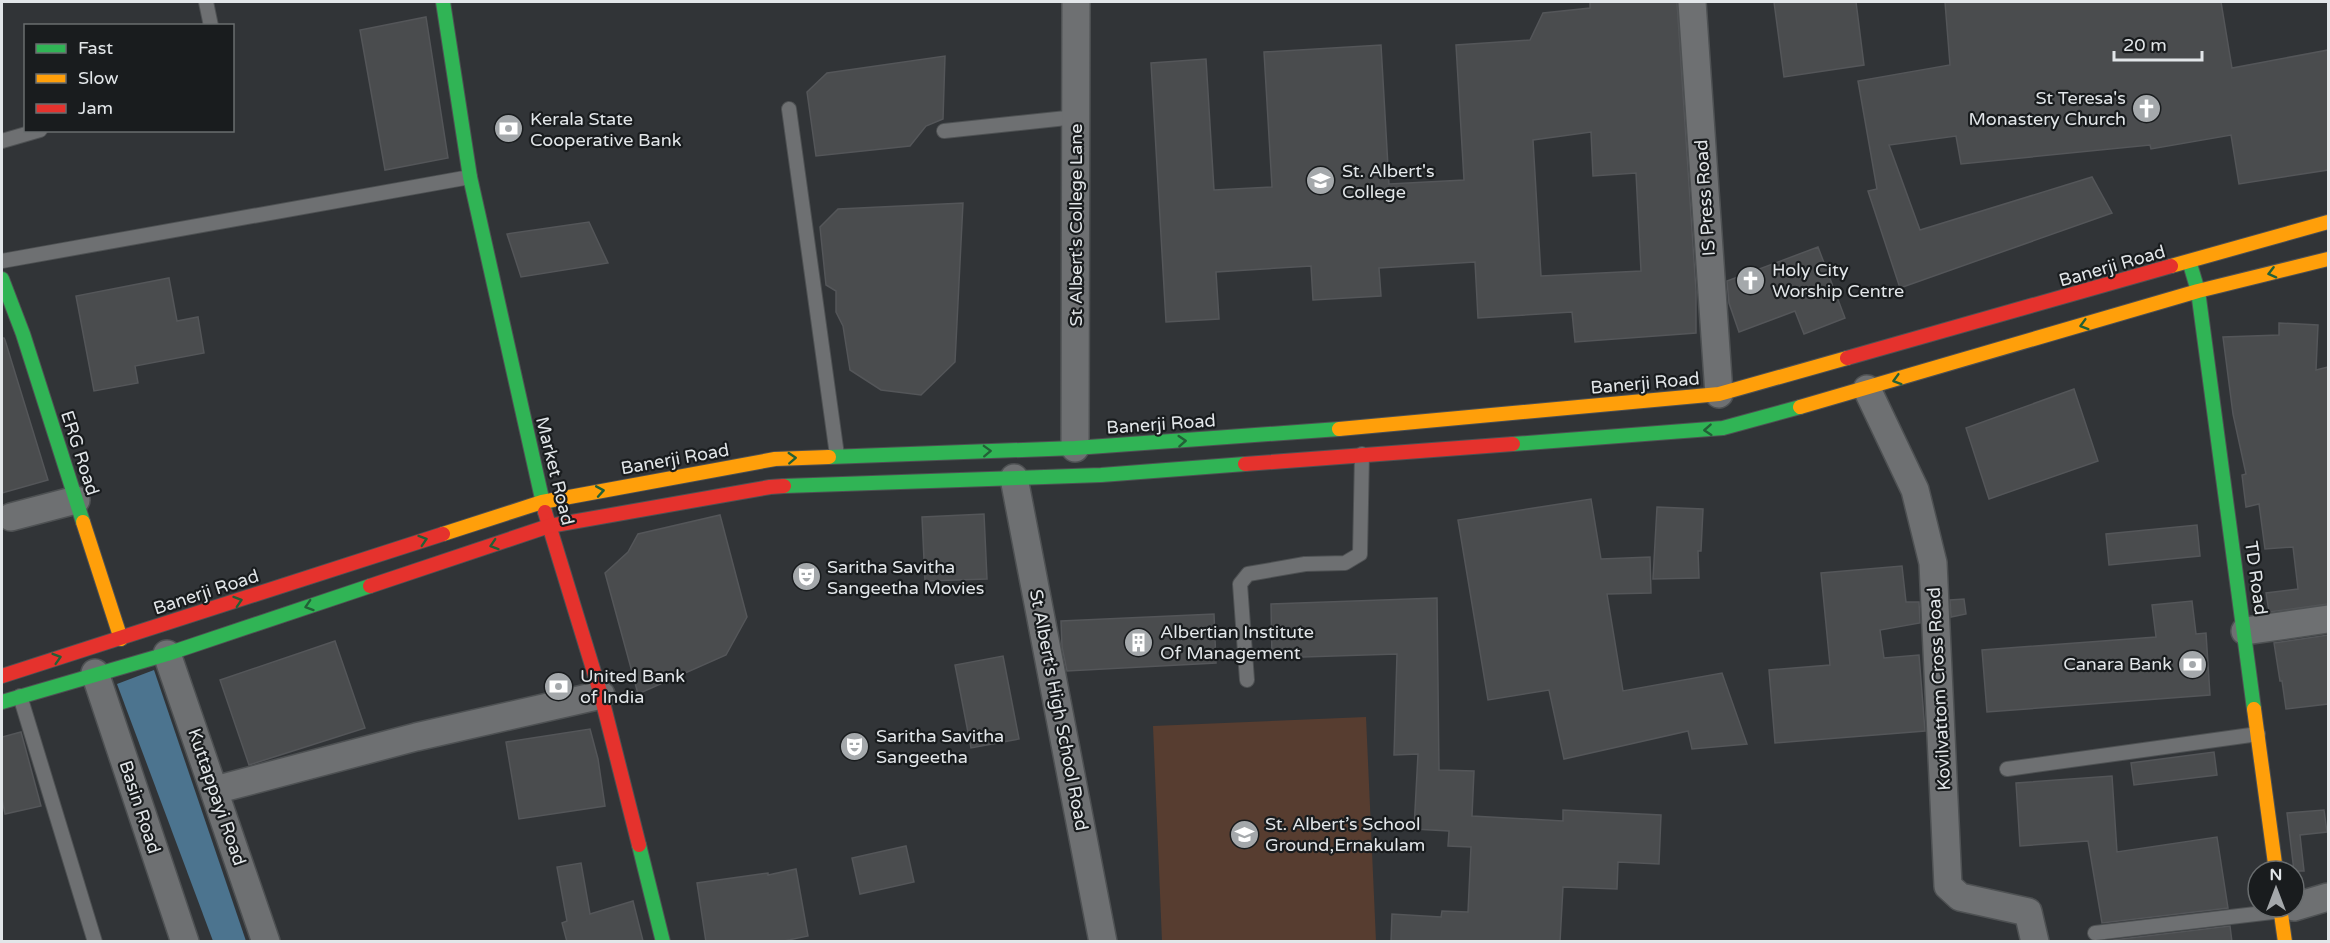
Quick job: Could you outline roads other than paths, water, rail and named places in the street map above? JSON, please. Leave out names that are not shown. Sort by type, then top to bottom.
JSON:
[{"type":"main road","name":"Market Road","points":[[443,2],[470,177],[543,502],[601,695],[663,942]]},
{"type":"main road","name":"Banerji Road","points":[[2,676],[91,662],[130,663],[161,641],[543,502],[775,459],[1075,448],[1362,428],[1719,394],[2328,222]]},
{"type":"main road","name":"Banerji Road","points":[[2,702],[20,696],[91,662],[121,639],[161,641],[549,526],[771,487],[1101,475],[1723,429],[2198,291],[2328,259]]},
{"type":"main road","name":"TD Road","points":[[2189,263],[2198,291],[2274,859]]},
{"type":"main road","name":"ERG Road","points":[[2,279],[23,334],[130,663]]},
{"type":"main road","points":[[2285,942],[2286,919]]},
{"type":"street","name":"St Albert's College Lane","points":[[1075,448],[1076,2]]},
{"type":"street","name":"IS Press Road","points":[[1692,2],[1719,394]]},
{"type":"street","name":"Kovilvattom Cross Road","points":[[1868,388],[1915,490],[1933,563],[1948,886],[1960,897],[2028,912],[2036,942]]},
{"type":"street","name":"St Albert's High School Road","points":[[1014,478],[1103,942]]},
{"type":"street","points":[[11,517],[76,500]]},
{"type":"street","points":[[2245,631],[2328,619]]},
{"type":"street","name":"Kuttappayi Road","points":[[161,641],[215,790],[266,942]]},
{"type":"street","name":"Basin Road","points":[[91,662],[185,942]]},
{"type":"street","points":[[215,790],[416,737],[601,695]]},
{"type":"street","points":[[2306,903],[2328,897]]},
{"type":"lane","points":[[206,2],[211,24]]},
{"type":"lane","points":[[789,109],[837,455]]},
{"type":"lane","points":[[944,131],[1076,117]]},
{"type":"lane","points":[[2,141],[33,132]]},
{"type":"lane","points":[[2,261],[470,177]]},
{"type":"lane","points":[[1246,680],[1240,584],[1248,574],[1305,564],[1345,563],[1360,554],[1362,428]]},
{"type":"lane","points":[[20,696],[95,942]]},
{"type":"lane","points":[[2007,769],[2258,734]]},
{"type":"lane","points":[[2096,933],[2246,913]]},
{"type":"water","points":[[154,670],[246,941],[213,941],[117,684]]},
{"type":"place","name":"St Teresa's Monastery Church","points":[[2147,108]]},
{"type":"place","name":"Kerala State Cooperative Bank","points":[[509,129]]},
{"type":"place","name":"St. Albert's College","points":[[1321,181]]},
{"type":"place","name":"Holy City Worship Centre","points":[[1751,280]]},
{"type":"place","name":"Saritha Savitha Sangeetha Movies","points":[[806,577]]},
{"type":"place","name":"Albertian Institute Of Management","points":[[1139,642]]},
{"type":"place","name":"Canara Bank","points":[[2193,664]]},
{"type":"place","name":"United Bank of India","points":[[559,686]]},
{"type":"place","name":"Saritha Savitha Sangeetha","points":[[855,746]]},
{"type":"place","name":"St. Albert’s School Ground,Ernakulam","points":[[1244,834]]}]
